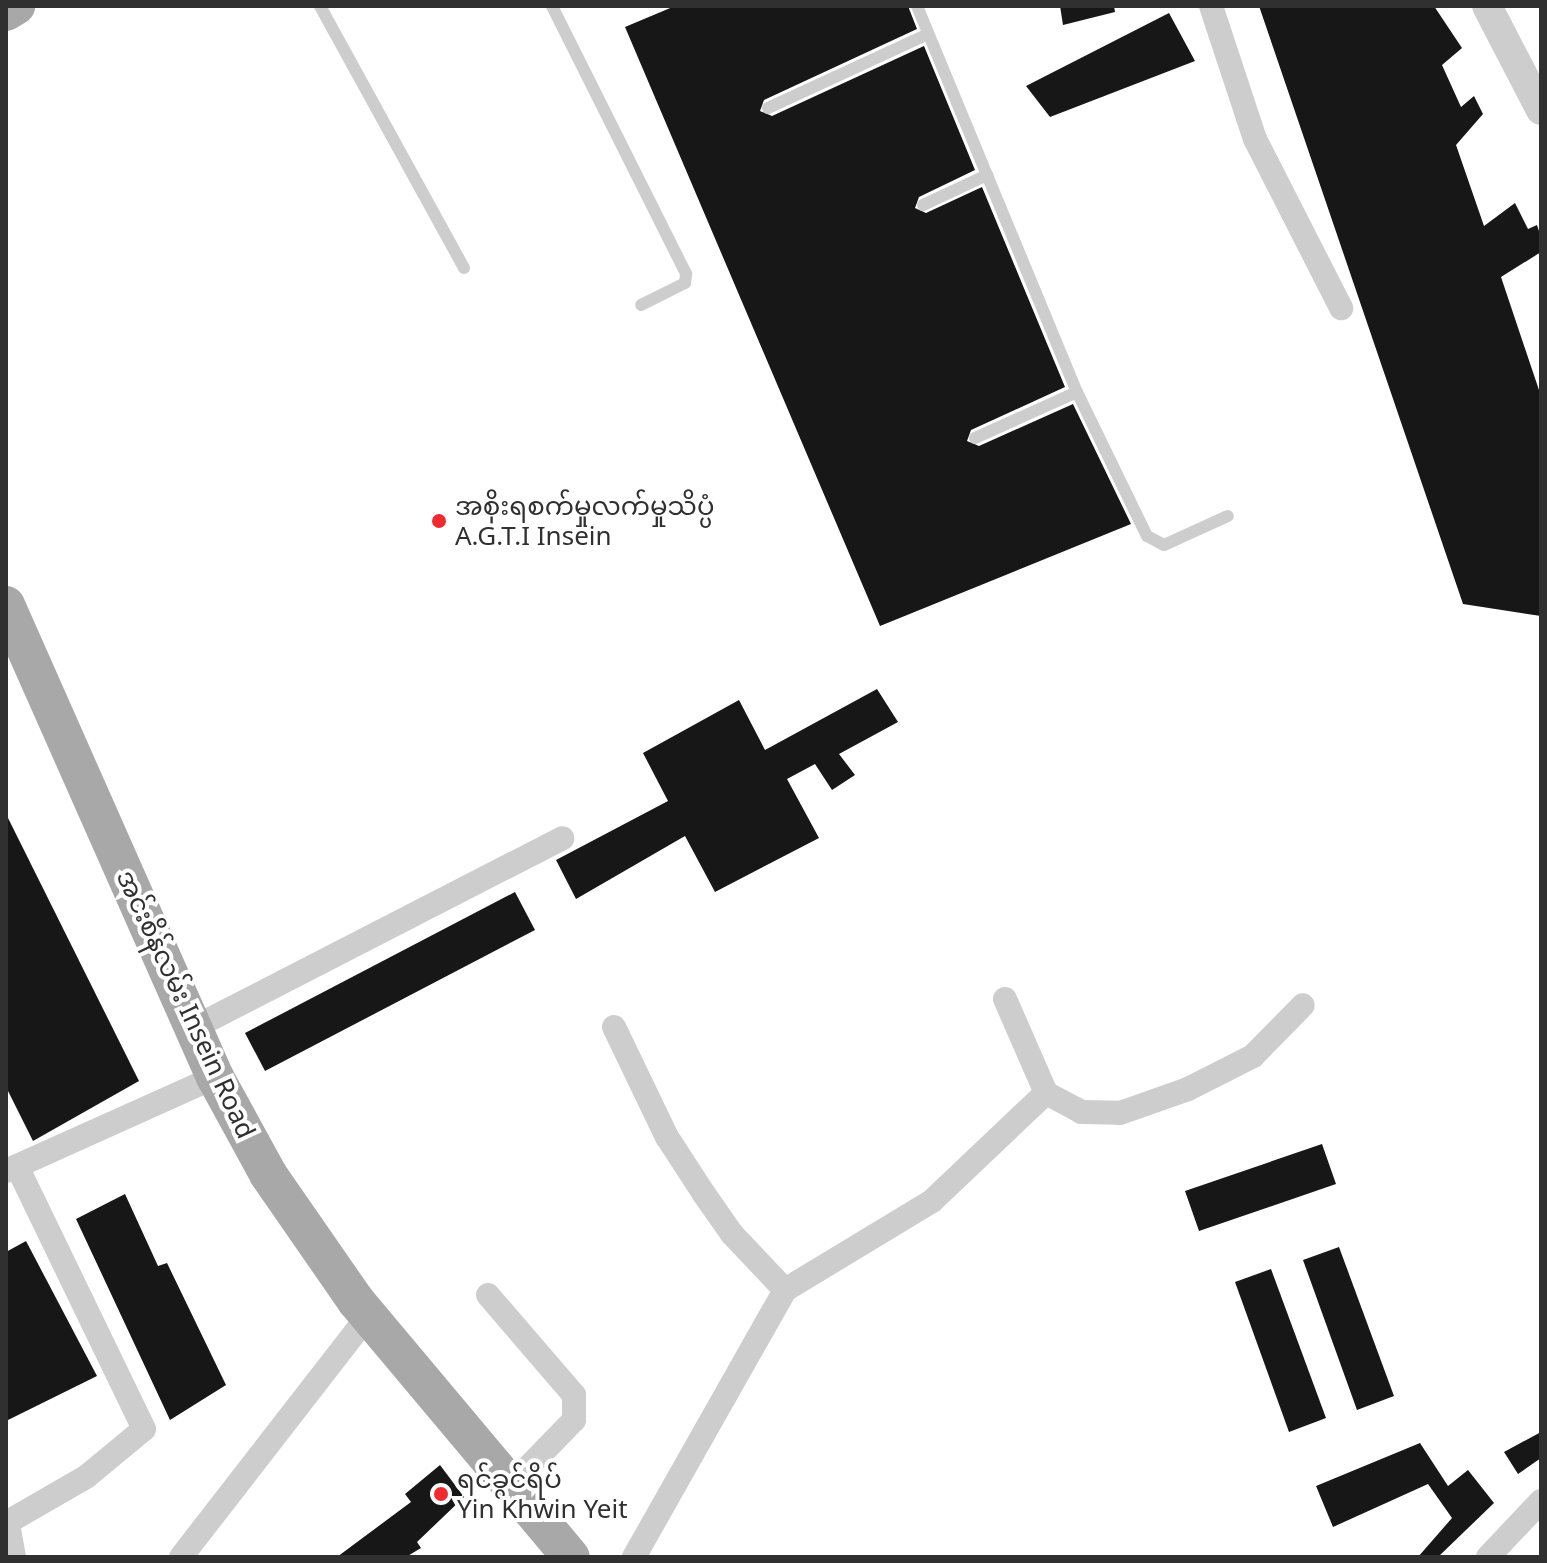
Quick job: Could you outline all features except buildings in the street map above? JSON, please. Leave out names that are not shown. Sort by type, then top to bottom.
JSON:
[{"type":"main road","points":[[6,12],[16,6]]},
{"type":"main road","name":"အင်းစိန်လမ်း Insein Road","points":[[6,605],[215,1077],[268,1174],[368,1316],[571,1557]]},
{"type":"street","points":[[1211,6],[1255,139],[1341,308]]},
{"type":"street","points":[[1487,6],[1541,110]]},
{"type":"street","points":[[195,1027],[562,838]]},
{"type":"street","points":[[1005,999],[1046,1093],[1081,1112],[1120,1113],[1188,1089],[1253,1056],[1303,1005]]},
{"type":"street","points":[[614,1027],[704,1194],[732,1234],[785,1290]]},
{"type":"street","points":[[14,1557],[7,1520],[86,1477],[144,1429],[12,1169],[215,1077]]},
{"type":"street","points":[[634,1557],[785,1290],[932,1201],[1046,1093]]},
{"type":"street","points":[[488,1295],[574,1395],[574,1420],[509,1487]]},
{"type":"street","points":[[181,1557],[368,1316]]},
{"type":"street","points":[[1488,1557],[1541,1501]]},
{"type":"lane","points":[[320,6],[464,268]]},
{"type":"lane","points":[[552,6],[686,274],[685,283],[641,305]]},
{"type":"lane","points":[[917,6],[1077,392],[1155,545],[1228,516]]},
{"type":"lane","points":[[768,108],[928,34]]},
{"type":"lane","points":[[923,205],[987,175]]},
{"type":"lane","points":[[975,438],[1077,392]]},
{"type":"place","name":"အစိုးရစက်မှုလက်မှုသိပ္ပံ A.G.T.I Insein","points":[[439,521]]},
{"type":"place","name":"ရင်ခွင်ရိပ် Yin Khwin Yeit","points":[[441,1494]]}]
